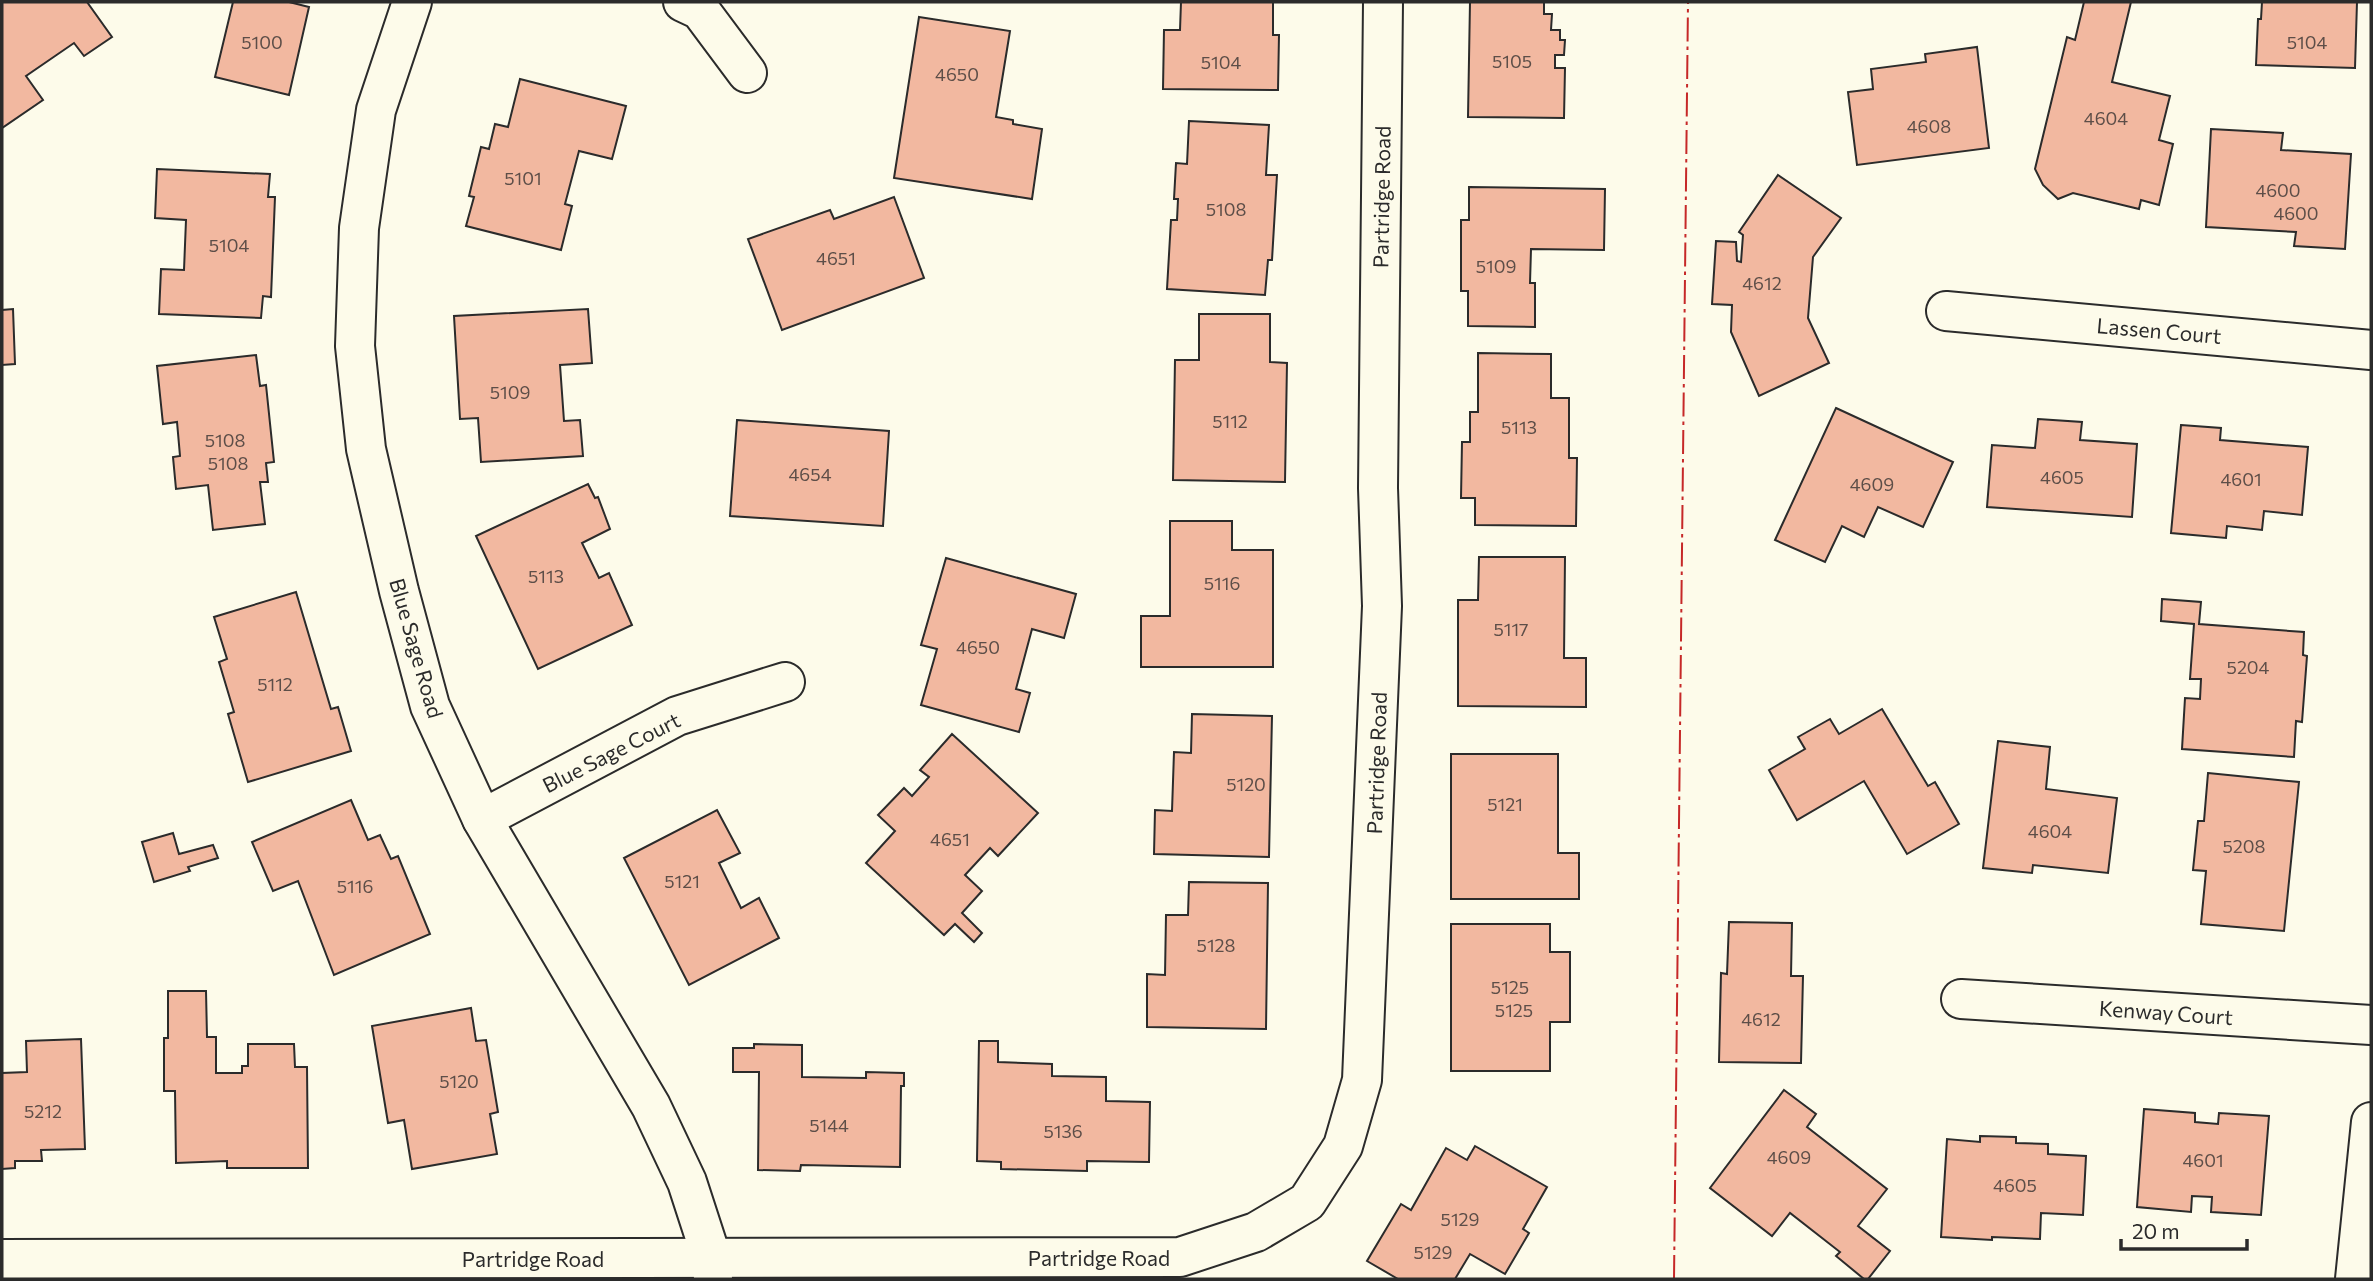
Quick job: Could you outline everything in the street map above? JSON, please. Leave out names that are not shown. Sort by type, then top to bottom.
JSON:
[{"type":"street","name":"Blue Sage Road","points":[[412,2],[376,110],[359,228],[355,346],[366,449],[399,591],[430,706],[482,819],[651,1106],[687,1182],[713,1269]]},
{"type":"street","points":[[683,2],[700,10],[747,72]]},
{"type":"street","name":"Partridge Road","points":[[2,1259],[334,1257],[713,1269],[1180,1257],[1256,1232],[1307,1202],[1343,1146],[1362,1080],[1382,606],[1378,488],[1383,2]]},
{"type":"street","name":"Lassen Court","points":[[1946,311],[2371,350]]},
{"type":"street","name":"Blue Sage Court","points":[[482,819],[677,716],[785,682]]},
{"type":"street","name":"Kenway Court","points":[[1961,999],[2371,1025]]},
{"type":"street","points":[[2356,1279],[2371,1122]]},
{"type":"building","points":[[2,2],[87,2],[112,37],[84,56],[74,43],[26,76],[43,100],[2,128]]},
{"type":"building","points":[[233,2],[289,2],[309,7],[289,95],[215,77]]},
{"type":"building","points":[[1181,2],[1273,2],[1273,35],[1279,35],[1278,90],[1163,89],[1164,30],[1180,30]]},
{"type":"building","points":[[1470,2],[1544,2],[1544,14],[1552,14],[1551,30],[1560,30],[1560,40],[1565,40],[1564,55],[1555,55],[1555,68],[1565,68],[1564,118],[1468,117]]},
{"type":"building","points":[[2084,2],[2131,2],[2112,82],[2170,96],[2159,140],[2173,144],[2159,205],[2141,200],[2139,209],[2073,193],[2058,199],[2043,185],[2035,169],[2067,37],[2075,40]]},
{"type":"building","points":[[2262,2],[2357,2],[2355,68],[2256,65],[2258,19],[2261,19]]},
{"type":"building","points":[[919,17],[1010,31],[996,117],[1013,120],[1013,124],[1042,129],[1032,199],[894,178]]},
{"type":"building","points":[[1977,47],[1989,148],[1857,165],[1848,92],[1873,89],[1871,69],[1926,62],[1925,54]]},
{"type":"building","points":[[520,79],[626,106],[612,159],[579,151],[565,204],[572,206],[561,250],[466,226],[474,197],[469,196],[481,147],[489,149],[495,124],[508,127]]},
{"type":"building","points":[[1189,121],[1269,125],[1266,175],[1277,175],[1272,260],[1268,260],[1265,295],[1167,289],[1171,220],[1177,220],[1178,199],[1174,199],[1176,163],[1187,164]]},
{"type":"building","points":[[2211,129],[2283,133],[2281,150],[2351,154],[2345,249],[2294,246],[2296,232],[2206,227]]},
{"type":"building","points":[[157,169],[270,174],[268,197],[275,197],[271,297],[263,296],[261,318],[159,314],[161,269],[184,270],[186,220],[155,218]]},
{"type":"building","points":[[1778,175],[1841,218],[1813,257],[1808,318],[1829,363],[1759,396],[1731,332],[1732,305],[1712,304],[1716,241],[1736,242],[1737,261],[1741,262],[1743,235],[1739,232]]},
{"type":"building","points":[[1469,187],[1605,189],[1604,250],[1531,249],[1530,283],[1535,283],[1535,327],[1468,326],[1468,291],[1461,291],[1461,220],[1469,220]]},
{"type":"building","points":[[894,197],[924,278],[782,330],[748,239],[830,210],[834,219]]},
{"type":"building","points":[[13,309],[15,364],[2,365],[2,310]]},
{"type":"building","points":[[588,309],[592,363],[560,365],[564,421],[580,420],[583,456],[481,462],[478,418],[460,419],[454,316]]},
{"type":"building","points":[[1199,314],[1270,314],[1270,362],[1287,363],[1285,482],[1173,480],[1175,360],[1199,360]]},
{"type":"building","points":[[1478,353],[1551,354],[1551,398],[1569,398],[1569,458],[1577,458],[1576,526],[1475,525],[1475,498],[1461,498],[1462,442],[1470,442],[1470,412],[1478,412]]},
{"type":"building","points":[[256,355],[260,386],[266,385],[274,462],[266,463],[268,482],[260,482],[265,524],[213,530],[208,485],[176,489],[173,457],[180,456],[177,422],[163,424],[157,366]]},
{"type":"building","points":[[1836,408],[1953,462],[1923,527],[1878,507],[1864,537],[1842,526],[1825,562],[1775,540]]},
{"type":"building","points":[[2038,419],[2082,422],[2080,440],[2137,444],[2132,517],[1987,507],[1992,445],[2035,448]]},
{"type":"building","points":[[737,420],[889,431],[883,526],[730,516]]},
{"type":"building","points":[[2181,425],[2221,428],[2220,440],[2308,447],[2302,515],[2264,511],[2262,530],[2227,526],[2226,538],[2171,533]]},
{"type":"building","points":[[588,484],[595,498],[598,497],[610,529],[582,543],[599,578],[609,573],[632,625],[538,669],[476,536]]},
{"type":"building","points":[[1170,521],[1232,521],[1232,550],[1273,550],[1273,667],[1141,667],[1141,616],[1170,616]]},
{"type":"building","points":[[1479,557],[1565,557],[1564,658],[1586,658],[1586,707],[1458,706],[1458,600],[1478,600]]},
{"type":"building","points":[[946,558],[1076,594],[1064,638],[1032,629],[1016,689],[1030,693],[1019,732],[921,705],[937,649],[921,645]]},
{"type":"building","points":[[296,592],[331,709],[338,707],[351,751],[248,782],[228,714],[234,712],[219,662],[227,659],[214,617]]},
{"type":"building","points":[[2162,599],[2201,602],[2199,624],[2304,632],[2303,655],[2307,656],[2302,722],[2296,721],[2294,757],[2182,749],[2185,698],[2200,699],[2201,679],[2190,679],[2194,624],[2161,621]]},
{"type":"building","points":[[1882,709],[1928,786],[1935,782],[1959,824],[1907,854],[1864,781],[1797,820],[1769,770],[1805,749],[1798,737],[1830,719],[1839,734]]},
{"type":"building","points":[[1192,714],[1272,716],[1269,857],[1154,854],[1155,810],[1172,811],[1174,752],[1191,753]]},
{"type":"building","points":[[952,734],[1038,813],[998,856],[990,848],[965,875],[982,891],[962,913],[982,933],[974,942],[955,924],[944,935],[866,863],[895,831],[878,815],[904,788],[912,796],[929,777],[920,770]]},
{"type":"building","points":[[1998,741],[2050,747],[2046,789],[2117,798],[2108,873],[2033,865],[2032,873],[1983,868]]},
{"type":"building","points":[[1451,754],[1558,754],[1558,853],[1579,853],[1579,899],[1451,899]]},
{"type":"building","points":[[2208,773],[2299,782],[2284,931],[2201,924],[2206,871],[2193,870],[2198,821],[2204,821]]},
{"type":"building","points":[[351,800],[368,840],[380,835],[391,859],[398,856],[430,934],[334,975],[298,881],[273,891],[252,842]]},
{"type":"building","points":[[717,810],[740,853],[719,863],[741,908],[759,898],[779,938],[689,985],[624,858]]},
{"type":"building","points":[[173,833],[179,854],[213,845],[218,858],[188,867],[190,871],[154,882],[142,842]]},
{"type":"building","points":[[1189,882],[1268,883],[1266,1029],[1147,1027],[1147,974],[1165,975],[1166,915],[1188,915]]},
{"type":"building","points":[[1729,922],[1792,923],[1791,976],[1803,976],[1801,1063],[1719,1062],[1721,973],[1727,974]]},
{"type":"building","points":[[1451,924],[1550,924],[1550,952],[1570,952],[1570,1022],[1550,1022],[1550,1071],[1451,1071]]},
{"type":"building","points":[[168,991],[206,991],[207,1037],[216,1037],[216,1073],[242,1073],[242,1066],[248,1066],[248,1044],[294,1044],[295,1067],[307,1067],[308,1168],[227,1168],[227,1161],[176,1163],[175,1091],[164,1091],[164,1038],[168,1038]]},
{"type":"building","points":[[471,1008],[476,1041],[486,1040],[498,1112],[490,1114],[497,1154],[412,1169],[404,1120],[388,1123],[372,1026]]},
{"type":"building","points":[[81,1039],[85,1149],[41,1150],[42,1161],[15,1161],[15,1168],[2,1169],[2,1073],[27,1072],[26,1041]]},
{"type":"building","points":[[979,1041],[998,1041],[998,1062],[1052,1064],[1052,1076],[1106,1077],[1106,1101],[1150,1102],[1149,1162],[1087,1161],[1087,1171],[1001,1169],[1001,1162],[977,1161]]},
{"type":"building","points":[[754,1044],[802,1045],[802,1077],[866,1078],[866,1072],[904,1073],[904,1086],[901,1086],[900,1167],[801,1165],[800,1171],[758,1170],[759,1072],[733,1072],[733,1048],[754,1048]]},
{"type":"building","points":[[1784,1090],[1816,1114],[1807,1127],[1887,1189],[1858,1226],[1890,1251],[1868,1279],[1864,1279],[1836,1256],[1840,1252],[1790,1213],[1772,1236],[1710,1188]]},
{"type":"building","points":[[2144,1109],[2195,1113],[2195,1122],[2218,1124],[2219,1113],[2269,1116],[2261,1215],[2211,1212],[2212,1197],[2192,1196],[2191,1212],[2137,1207]]},
{"type":"building","points":[[1980,1136],[2016,1137],[2016,1143],[2048,1144],[2048,1154],[2086,1156],[2083,1215],[2041,1213],[2040,1239],[1941,1237],[1947,1139],[1980,1142]]},
{"type":"building","points":[[1475,1146],[1547,1187],[1523,1229],[1529,1233],[1505,1274],[1470,1254],[1455,1279],[1398,1279],[1367,1261],[1401,1204],[1411,1210],[1446,1148],[1467,1160]]},
{"type":"power","points":[[1674,1279],[1688,2]]}]
